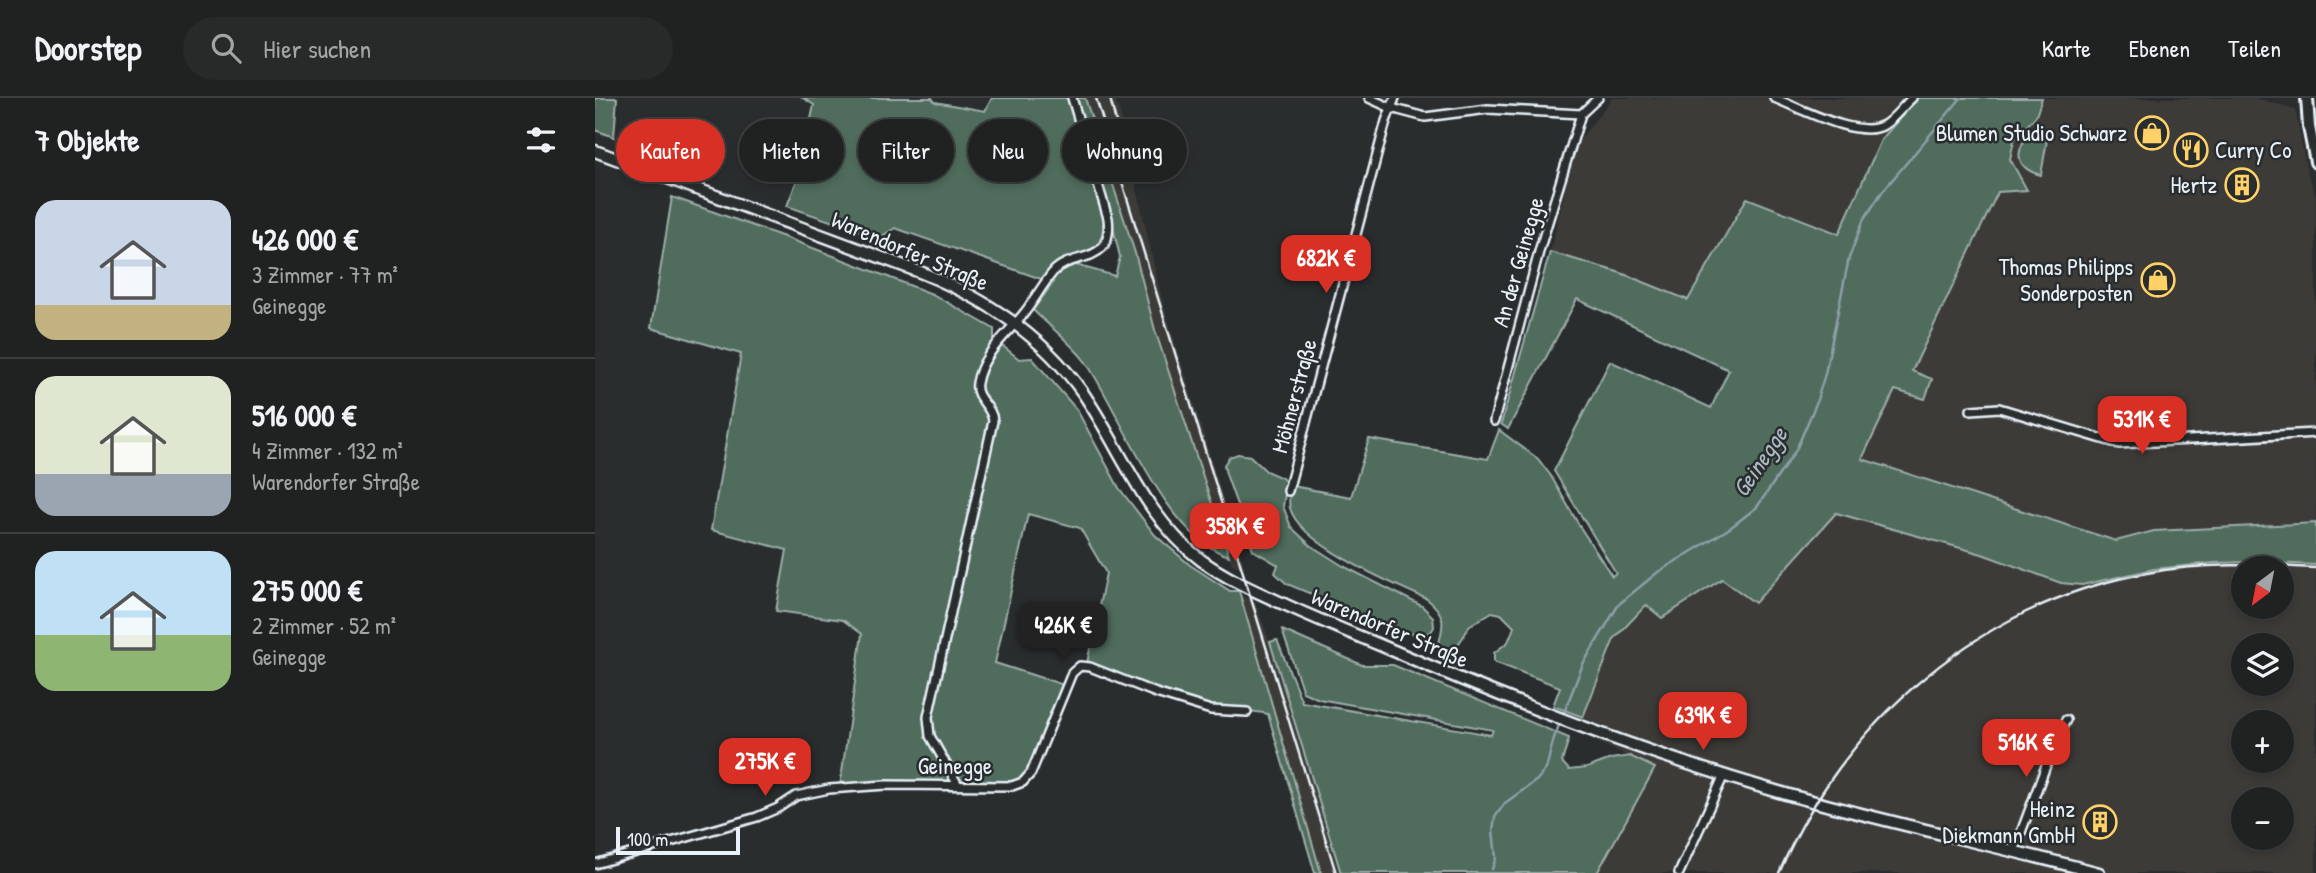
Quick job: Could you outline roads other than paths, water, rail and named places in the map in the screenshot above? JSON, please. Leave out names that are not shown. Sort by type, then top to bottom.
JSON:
[{"type":"main road","points":[[2307,98],[2316,162]]},
{"type":"street","points":[[958,785],[930,736],[928,717],[993,421],[992,414],[978,394],[976,386],[989,355],[1055,270],[1100,250],[1108,234],[1108,218],[1072,98]]},
{"type":"street","points":[[1369,98],[1391,108],[1425,117],[1488,109],[1581,114],[1598,98]]},
{"type":"street","name":"Möhnerstraße","points":[[1288,491],[1395,98]]},
{"type":"street","points":[[1774,98],[1861,130],[1875,129],[1885,124],[1912,98]]},
{"type":"street","name":"An der Geinegge","points":[[1493,421],[1540,248],[1581,114]]},
{"type":"street","name":"Warendorfer Straße","points":[[595,151],[946,282],[1015,324],[1064,370],[1096,415],[1145,500],[1177,540],[1201,560],[1246,587],[1533,710],[1589,730],[1812,801],[2099,873]]},
{"type":"street","points":[[1971,410],[1999,408],[2119,444],[2316,433]]},
{"type":"street","name":"Geinegge","points":[[595,864],[757,817],[796,796],[828,789],[886,785],[1012,786],[1023,782],[1031,773],[1072,673],[1080,666],[1090,667],[1156,693],[1211,710],[1247,712]]},
{"type":"street","points":[[2014,851],[2066,720]]},
{"type":"street","points":[[940,787],[948,769]]},
{"type":"street","points":[[1679,873],[1724,775]]},
{"type":"waterway","name":"Geinegge","points":[[1492,869],[1496,858],[1493,830],[1495,817],[1505,803],[1537,780],[1546,769],[1554,738],[1583,664],[1619,604],[1658,572],[1730,528],[1757,507],[1796,450],[1825,374],[1849,258],[1863,221],[1882,192],[1961,98]]},
{"type":"railway","points":[[1096,98],[1336,873]]},
{"type":"railway","points":[[1110,98],[1115,119]]},
{"type":"railway","points":[[1779,873],[1807,817],[1841,766],[1881,719],[1925,677],[1975,641],[2029,611],[2086,588],[2147,573],[2210,566],[2316,568]]},
{"type":"place","name":"Blumen Studio Schwarz","points":[[2152,133]]},
{"type":"place","name":"Curry Co","points":[[2191,150]]},
{"type":"place","name":"Hertz","points":[[2242,185]]},
{"type":"place","name":"Thomas Philipps Sonderposten","points":[[2158,280]]},
{"type":"place","name":"Heinz Diekmann GmbH","points":[[2100,822]]}]
